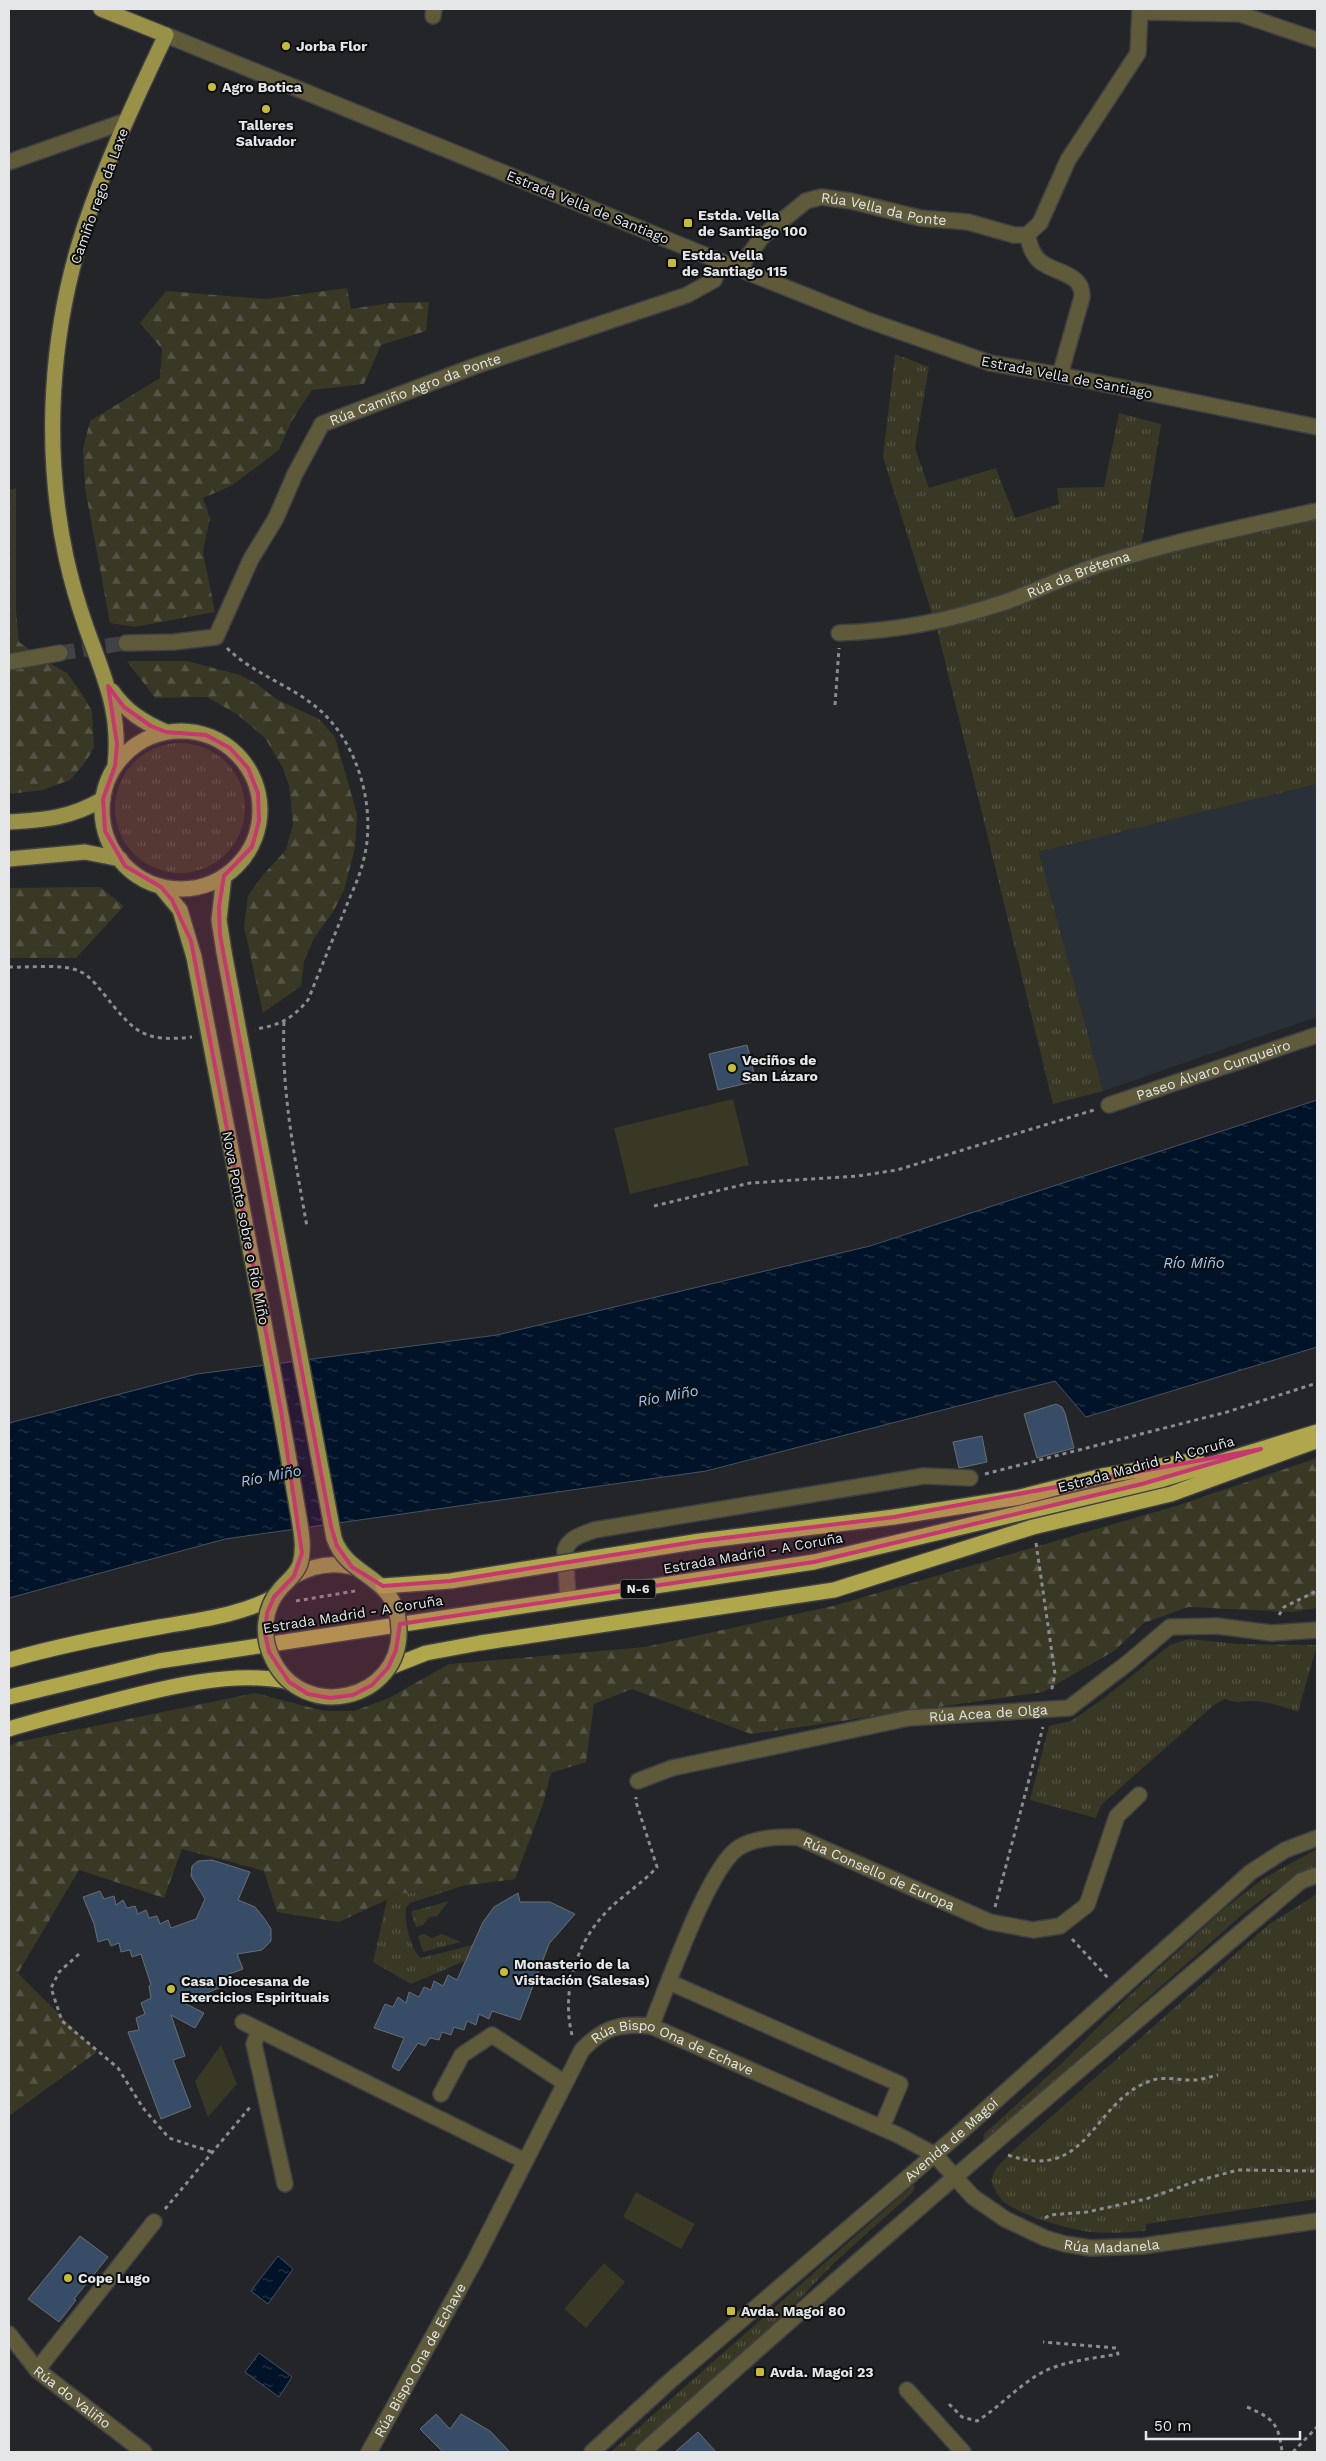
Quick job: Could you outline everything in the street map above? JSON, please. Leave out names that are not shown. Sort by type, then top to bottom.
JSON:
[{"type":"highway","name":"Estrada Madrid - A Coruña","points":[[9,1697],[159,1660],[814,1562],[1142,1484],[1317,1432]]},
{"type":"highway","points":[[388,1668],[426,1653],[480,1643],[834,1590],[1033,1527],[1171,1494],[1317,1441]]},
{"type":"highway","points":[[383,1586],[450,1582],[700,1541],[894,1517],[1020,1497],[1102,1476],[1260,1449]]},
{"type":"highway","points":[[9,1660],[92,1639],[223,1614],[262,1604],[274,1597]]},
{"type":"highway","points":[[9,1729],[125,1698],[179,1686],[248,1677],[268,1677],[289,1682]]},
{"type":"main road","name":"Estrada Vella de Santiago","points":[[106,10],[166,35]]},
{"type":"main road","name":"Camiño rego da Laxe","points":[[108,686],[85,625],[66,556],[55,471],[54,387],[65,302],[90,212],[126,121],[166,35]]},
{"type":"main road","points":[[108,686],[124,707],[139,720],[166,732]]},
{"type":"main road","points":[[108,686],[117,730],[115,766]]},
{"type":"main road","points":[[166,732],[193,732],[218,740],[240,757],[254,780],[260,807],[257,834],[244,858],[224,876],[194,888],[161,886],[138,876],[120,859],[105,831],[103,799],[107,782],[115,766],[140,742],[166,732]]},
{"type":"main road","points":[[9,822],[63,817],[83,811],[103,799]]},
{"type":"main road","points":[[9,859],[85,852],[120,859]]},
{"type":"main road","name":"Nova Ponte sobre o Río Miño","points":[[224,876],[219,907],[220,935],[331,1526],[337,1546],[352,1567]]},
{"type":"main road","name":"Nova Ponte sobre o Río Miño","points":[[161,886],[180,910],[194,957],[281,1411],[301,1531],[302,1553],[294,1576]]},
{"type":"main road","points":[[341,1564],[352,1567],[368,1574],[383,1586],[395,1610],[399,1630],[396,1650],[388,1668],[372,1684],[353,1695],[330,1698],[308,1694],[289,1682],[277,1668],[269,1652],[265,1634],[267,1614],[274,1597],[294,1576],[318,1565],[341,1564]]},
{"type":"street","points":[[1060,375],[1082,297],[1082,287],[1077,280],[1040,262],[1030,249],[1027,235],[1040,223],[1068,160],[1138,53],[1141,10],[1240,14],[1317,40]]},
{"type":"street","name":"Estrada Vella de Santiago","points":[[166,35],[867,320],[990,363],[1060,375],[1317,427]]},
{"type":"street","points":[[9,162],[126,121]]},
{"type":"street","name":"Rúa Vella da Ponte","points":[[739,268],[748,252],[762,236],[806,201],[821,197],[851,201],[920,218],[968,222],[1014,235],[1027,235]]},
{"type":"street","name":"Rúa Camiño Agro da Ponte","points":[[216,638],[222,620],[251,559],[276,518],[295,474],[322,424],[475,366],[687,295],[714,280],[722,262]]},
{"type":"street","name":"Rúa da Brétema","points":[[839,633],[881,631],[960,615],[1001,604],[1108,562],[1260,523],[1317,512]]},
{"type":"street","points":[[126,643],[174,642],[216,638]]},
{"type":"street","points":[[9,662],[60,653]]},
{"type":"street","name":"Paseo Álvaro Cunqueiro","points":[[1110,1106],[1317,1035]]},
{"type":"street","points":[[568,1599],[565,1550],[574,1538],[594,1530],[924,1476],[970,1478]]},
{"type":"street","name":"Rúa Acea de Olga","points":[[638,1781],[672,1768],[909,1718],[1069,1708],[1129,1662],[1170,1627],[1217,1626],[1272,1633],[1317,1630]]},
{"type":"street","name":"Rúa Consello de Europa","points":[[652,2026],[705,1897],[719,1868],[739,1848],[752,1842],[770,1838],[797,1837],[990,1922],[1033,1930],[1060,1926],[1087,1905],[1116,1816],[1139,1795]]},
{"type":"street","name":"Avenida de Magoi","points":[[592,2452],[670,2382],[935,2155],[1251,1872],[1285,1850],[1317,1838]]},
{"type":"street","points":[[643,2452],[955,2178],[1301,1881],[1317,1874]]},
{"type":"street","points":[[669,1982],[900,2084],[882,2127]]},
{"type":"street","points":[[243,2022],[525,2160]]},
{"type":"street","name":"Rúa Bispo Ona de Echave","points":[[369,2452],[474,2262],[582,2050],[603,2032],[615,2026],[633,2024],[652,2026],[882,2127],[935,2155]]},
{"type":"street","points":[[259,2030],[254,2044],[285,2184]]},
{"type":"street","points":[[441,2094],[462,2055],[492,2035],[565,2083]]},
{"type":"street","name":"Rúa Madanela","points":[[935,2155],[973,2197],[1024,2229],[1065,2244],[1091,2248],[1143,2246],[1317,2220]]},
{"type":"street","points":[[37,2370],[154,2222]]},
{"type":"street","name":"Rúa do Valiño","points":[[9,2334],[37,2370],[144,2452]]},
{"type":"street","points":[[907,2390],[963,2452]]},
{"type":"path","points":[[835,705],[839,633]]},
{"type":"path","points":[[216,638],[248,664],[321,711],[344,738],[357,767],[366,800],[368,827],[364,862],[308,1000],[295,1015],[284,1022],[268,1028],[250,1030]]},
{"type":"path","points":[[9,967],[68,968],[81,972],[92,980],[119,1014],[138,1033],[154,1038],[197,1037]]},
{"type":"path","points":[[284,1022],[282,1063],[292,1147],[307,1227]]},
{"type":"path","points":[[654,1206],[750,1183],[858,1176],[897,1170],[1110,1106]]},
{"type":"path","points":[[970,1478],[1228,1412],[1317,1384]]},
{"type":"path","points":[[1033,1527],[1055,1674],[1049,1700]]},
{"type":"path","points":[[296,1601],[355,1591]]},
{"type":"path","points":[[1278,1618],[1284,1607],[1317,1591]]},
{"type":"path","points":[[994,1910],[1043,1724]]},
{"type":"path","points":[[572,2035],[568,2018],[568,1995],[575,1967],[589,1936],[600,1918],[657,1867],[636,1802],[638,1781]]},
{"type":"path","points":[[1068,1935],[1110,1980]]},
{"type":"path","points":[[79,1954],[59,1972],[51,1988],[62,2022],[118,2068],[143,2108],[169,2138],[212,2152]]},
{"type":"path","points":[[1005,2154],[1024,2161],[1057,2160],[1079,2146],[1130,2092],[1154,2079],[1195,2080],[1218,2075]]},
{"type":"path","points":[[154,2222],[264,2090]]},
{"type":"path","points":[[1039,2222],[1050,2215],[1086,2212],[1146,2199],[1197,2180],[1238,2170],[1317,2171]]},
{"type":"path","points":[[949,2404],[962,2417],[977,2421],[995,2410],[1035,2376],[1057,2366],[1118,2354],[1116,2348],[1043,2342]]},
{"type":"path","points":[[1247,2407],[1264,2414],[1275,2423],[1282,2452]]},
{"type":"path","points":[[1293,2452],[1317,2427]]},
{"type":"highlighted area","points":[[108,686],[124,707],[151,726],[166,732],[206,735],[230,748],[248,768],[258,793],[259,821],[252,847],[224,876],[219,907],[220,935],[331,1526],[337,1546],[352,1567],[383,1586],[450,1581],[700,1541],[894,1517],[1261,1449],[1142,1484],[814,1562],[400,1624],[396,1650],[388,1668],[372,1685],[353,1695],[330,1698],[308,1694],[289,1682],[269,1652],[265,1634],[267,1613],[274,1597],[294,1576],[302,1553],[281,1411],[191,941],[172,900],[161,887],[125,866],[105,831],[103,799],[115,766],[117,744]]},
{"type":"shaded area","points":[[1317,784],[1317,1017],[1103,1091],[1039,852]]},
{"type":"green space","points":[[347,288],[351,309],[390,303],[429,302],[426,331],[381,345],[364,384],[312,390],[291,422],[279,450],[231,486],[203,498],[210,518],[203,552],[215,612],[134,627],[110,623],[85,488],[83,449],[90,421],[160,378],[162,349],[140,323],[166,291],[266,299]]},
{"type":"green space","points":[[895,354],[929,367],[915,448],[929,488],[996,468],[1015,518],[1059,504],[1057,488],[1104,487],[1119,413],[1161,424],[1141,548],[933,617],[883,457]]},
{"type":"green space","points":[[16,488],[16,611],[19,642],[44,660],[67,673],[78,688],[92,711],[94,748],[84,764],[70,780],[43,790],[9,794],[9,490]]},
{"type":"green space","points":[[1317,517],[1317,784],[1039,852],[1103,1091],[1053,1104],[937,629],[1028,601],[1091,575],[1158,556]]},
{"type":"green space","points":[[127,661],[187,661],[240,675],[257,684],[276,699],[319,719],[335,737],[357,814],[355,848],[344,890],[333,912],[314,938],[304,961],[301,986],[263,1013],[244,927],[248,896],[262,876],[286,850],[293,824],[289,786],[283,768],[265,738],[238,715],[207,697],[155,698]]},
{"type":"green space","points":[[180,743],[193,744],[205,748],[226,762],[240,783],[244,795],[244,821],[240,833],[226,854],[205,868],[193,872],[180,873],[167,872],[155,868],[134,854],[120,833],[116,821],[115,808],[116,795],[120,783],[134,762],[155,748],[167,744]]},
{"type":"green space","points":[[100,887],[124,906],[76,958],[9,958],[9,888]]},
{"type":"green space","points":[[733,1099],[749,1165],[630,1194],[614,1128]]},
{"type":"green space","points":[[1317,1458],[1317,1608],[1293,1612],[1188,1607],[1144,1623],[1114,1651],[1043,1692],[751,1734],[632,1689],[594,1704],[586,1762],[551,1773],[543,1804],[515,1879],[399,1894],[339,1922],[277,1912],[264,1871],[182,1849],[164,1898],[79,1870],[18,1973],[97,2052],[9,2116],[9,1746],[17,1742],[255,1693],[324,1711],[354,1711],[389,1698],[449,1664],[645,1647],[833,1606],[1179,1505]]},
{"type":"green space","points":[[1189,1639],[1239,1644],[1317,1645],[1298,1712],[1263,1702],[1236,1702],[1225,1699],[1214,1705],[1101,1805],[1096,1818],[1030,1800],[1049,1726],[1071,1721],[1103,1699],[1170,1645]]},
{"type":"green space","points":[[1317,1849],[1317,1865],[1269,1894],[1244,1913],[994,2134],[983,2140],[984,2134],[1060,2065],[1129,1996],[1225,1908],[1264,1878]]},
{"type":"green space","points":[[462,1886],[410,1903],[406,1907],[407,1927],[411,1942],[421,1958],[473,1945],[474,1957],[411,1984],[373,1962],[387,1900],[399,1894]]},
{"type":"green space","points":[[1317,1894],[1317,2199],[1146,2224],[1146,2231],[1112,2233],[1082,2231],[1058,2225],[1020,2211],[1002,2200],[991,2180],[996,2168],[1017,2147],[1268,1925]]},
{"type":"green space","points":[[449,1901],[437,1916],[429,1917],[423,1925],[416,1927],[411,1913],[413,1911]]},
{"type":"green space","points":[[424,1934],[432,1938],[442,1934],[461,1942],[423,1952],[418,1936]]},
{"type":"green space","points":[[221,2045],[237,2084],[208,2117],[195,2081]]},
{"type":"green space","points":[[913,2185],[915,2186],[913,2192],[834,2263],[764,2336],[632,2452],[611,2452]]},
{"type":"green space","points":[[636,2192],[695,2224],[681,2249],[623,2217]]},
{"type":"green space","points":[[604,2263],[625,2282],[586,2328],[564,2309]]},
{"type":"water","name":"Río Miño","points":[[1317,1100],[1317,1347],[1086,1417],[1055,1381],[706,1471],[225,1539],[9,1598],[9,1423],[197,1374],[497,1335],[870,1246]]},
{"type":"water","points":[[278,2256],[293,2269],[268,2304],[251,2291]]},
{"type":"water","points":[[259,2353],[292,2377],[279,2397],[245,2372]]},
{"type":"building","name":"Veciños de San Lázaro","points":[[747,1045],[756,1081],[718,1090],[709,1054]]},
{"type":"building","points":[[1056,1404],[1062,1407],[1065,1413],[1074,1448],[1037,1458],[1024,1414]]},
{"type":"building","points":[[982,1436],[987,1462],[959,1468],[953,1442]]},
{"type":"building","name":"Casa Diocesana de Exercicios Espirituais","points":[[212,1860],[250,1872],[238,1900],[255,1907],[264,1918],[271,1929],[271,1941],[262,1950],[237,1954],[243,1969],[227,1975],[230,1983],[184,2003],[204,2013],[195,2028],[171,2015],[185,2056],[173,2060],[191,2107],[161,2119],[128,2032],[139,2030],[136,2018],[145,2014],[141,2003],[151,1998],[149,1986],[151,1985],[141,1954],[132,1957],[130,1950],[121,1952],[119,1943],[111,1946],[108,1939],[98,1942],[94,1924],[83,1897],[100,1891],[104,1899],[114,1896],[116,1905],[123,1900],[127,1908],[135,1906],[138,1914],[146,1910],[149,1918],[157,1916],[160,1924],[168,1920],[171,1928],[196,1919],[205,1899],[191,1876],[192,1866],[198,1861]]},
{"type":"building","name":"Monasterio de la Visitación (Salesas)","points":[[518,1893],[520,1902],[550,1902],[575,1914],[549,1944],[520,2020],[492,2011],[489,2019],[479,2014],[476,2025],[467,2021],[464,2030],[454,2027],[451,2035],[442,2032],[439,2040],[430,2038],[425,2046],[418,2043],[399,2071],[392,2067],[404,2038],[374,2028],[385,2004],[393,2007],[398,1997],[406,2003],[409,1992],[419,1997],[424,1987],[431,1990],[434,1981],[443,1986],[448,1975],[457,1980],[483,1922],[494,1907]]},
{"type":"building","name":"Cope Lugo","points":[[80,2236],[108,2257],[74,2299],[76,2300],[59,2322],[28,2299]]},
{"type":"building","points":[[436,2414],[450,2429],[461,2414],[490,2431],[510,2452],[443,2452],[420,2429]]},
{"type":"building","points":[[698,2432],[716,2452],[675,2452]]},
{"type":"tunnel","points":[[60,653],[126,643]]},
{"type":"place","name":"Jorba Flor","points":[[286,46]]},
{"type":"place","name":"Agro Botica","points":[[212,87]]},
{"type":"place","name":"Talleres Salvador","points":[[266,109]]},
{"type":"place","name":"Estda. Vella de Santiago 100","points":[[688,223]]},
{"type":"place","name":"Estda. Vella de Santiago 115","points":[[672,263]]},
{"type":"place","name":"Veciños de San Lázaro","points":[[732,1068]]},
{"type":"place","name":"Monasterio de la Visitación (Salesas)","points":[[504,1972]]},
{"type":"place","name":"Casa Diocesana de Exercicios Espirituais","points":[[171,1989]]},
{"type":"place","name":"Cope Lugo","points":[[68,2278]]},
{"type":"place","name":"Avda. Magoi 80","points":[[731,2311]]},
{"type":"place","name":"Avda. Magoi 23","points":[[760,2372]]}]
